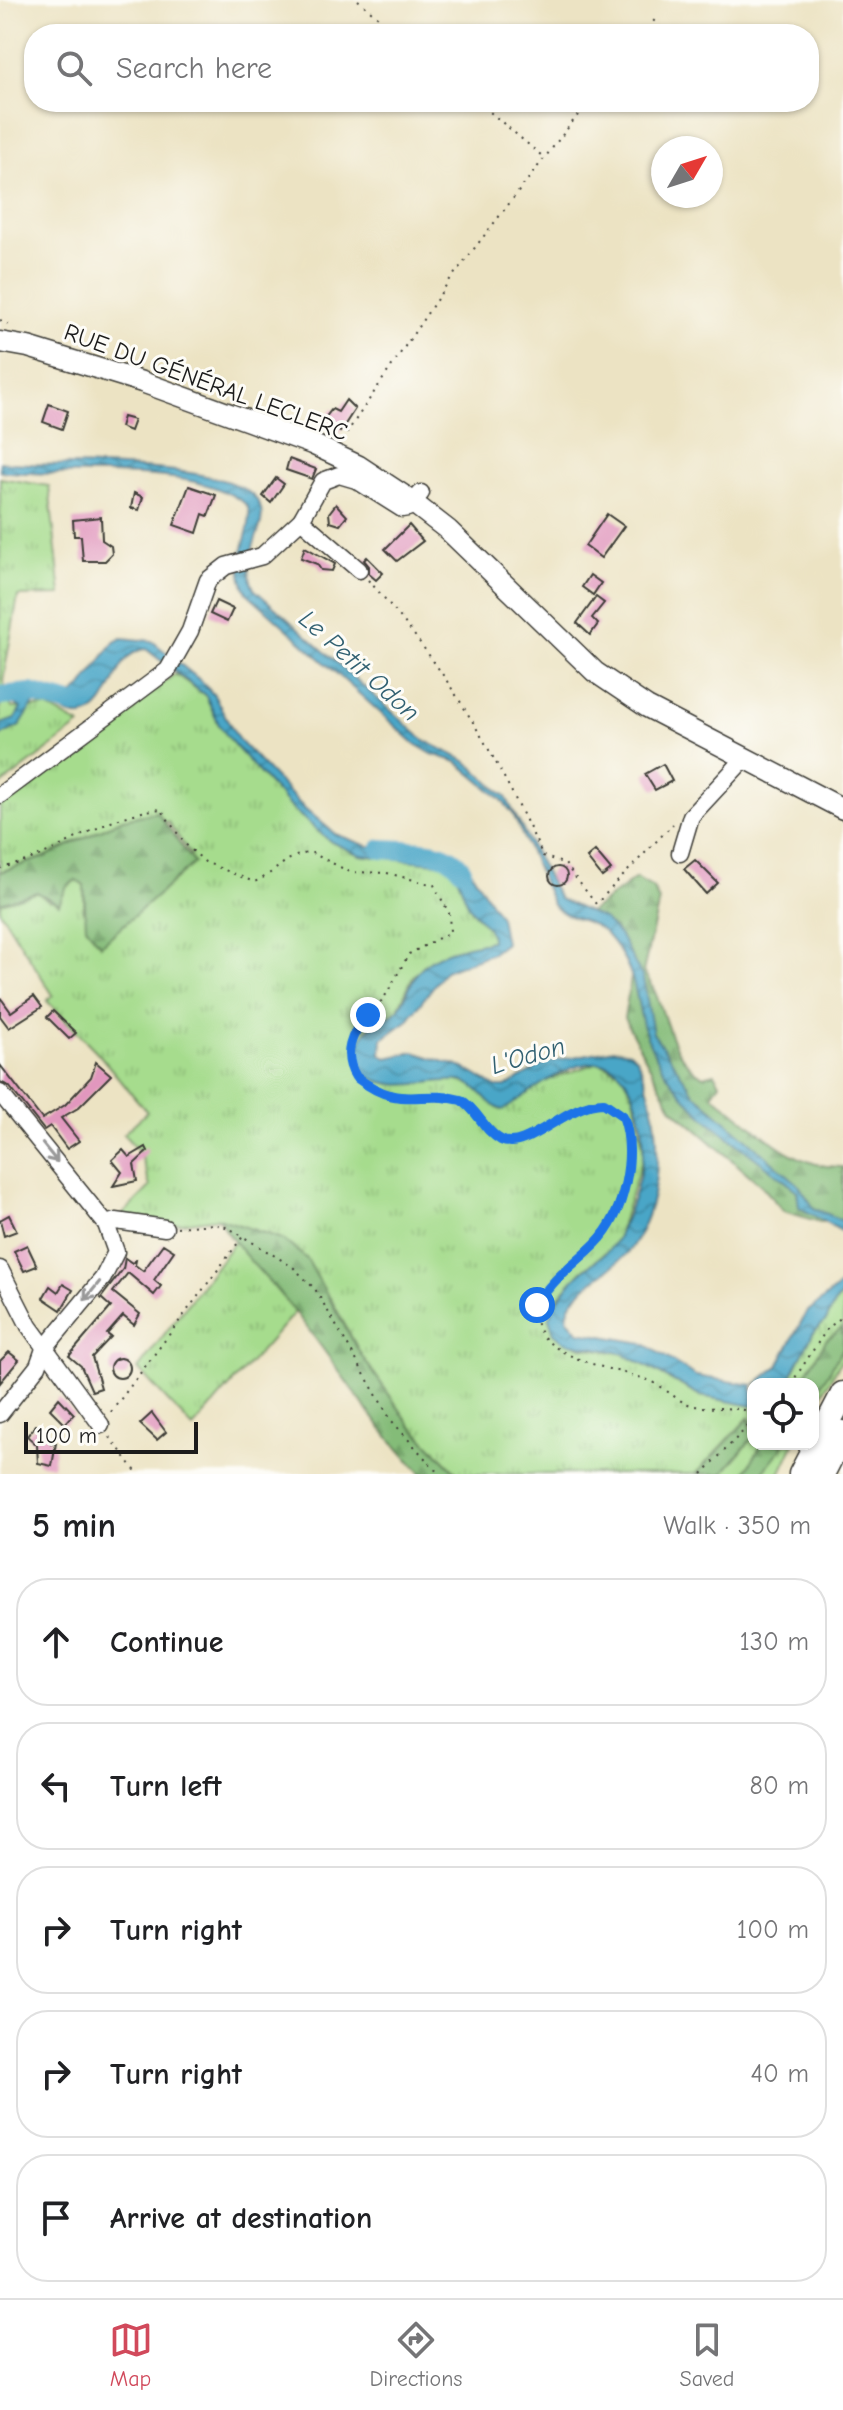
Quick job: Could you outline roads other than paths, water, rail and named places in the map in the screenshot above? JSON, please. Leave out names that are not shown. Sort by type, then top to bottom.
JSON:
[{"type":"highway","points":[[801,1474],[843,1394]]},
{"type":"highway","points":[[822,1474],[843,1433]]},
{"type":"main road","name":"RUE DU GÉNÉRAL LECLERC","points":[[4,328],[28,347]]},
{"type":"main road","name":"RUE DU GÉNÉRAL LECLERC","points":[[0,342],[28,347],[157,387],[334,453],[418,498],[448,530],[579,651],[647,707],[843,809]]},
{"type":"street","points":[[0,795],[168,670],[180,651],[208,580],[226,566],[262,556],[301,520],[323,481],[339,475],[356,480],[402,509],[418,498]]},
{"type":"street","points":[[301,520],[359,570]]},
{"type":"street","points":[[680,853],[691,816],[745,758]]},
{"type":"street","points":[[0,1093],[106,1224],[115,1241],[112,1263],[44,1349],[38,1366],[0,1414]]},
{"type":"street","points":[[106,1224],[116,1221],[165,1228]]},
{"type":"street","points":[[0,1270],[44,1349],[101,1425]]},
{"type":"water","points":[[0,462],[182,472],[218,479],[245,490],[260,506],[262,515],[249,564],[254,589],[425,741],[466,761],[506,797],[559,899],[604,919],[620,936],[643,978],[653,1033],[695,1094],[798,1184],[814,1208],[843,1221],[843,1232],[799,1207],[797,1191],[718,1129],[682,1094],[646,1035],[627,964],[600,929],[553,905],[513,814],[501,799],[457,762],[432,754],[415,744],[247,593],[241,567],[249,524],[247,505],[223,491],[195,482],[129,474],[0,471]]},
{"type":"water","points":[[122,638],[152,641],[201,681],[214,695],[238,739],[300,804],[335,834],[368,846],[449,855],[469,868],[500,917],[505,943],[492,953],[445,971],[407,1021],[382,1039],[381,1055],[387,1058],[414,1052],[464,1068],[496,1087],[505,1087],[548,1062],[614,1049],[630,1052],[637,1059],[646,1081],[656,1129],[656,1179],[651,1204],[631,1248],[583,1289],[569,1308],[567,1319],[579,1332],[643,1343],[696,1376],[747,1384],[747,1405],[701,1396],[622,1353],[565,1342],[554,1333],[549,1318],[556,1304],[573,1280],[615,1242],[637,1185],[643,1154],[642,1129],[636,1100],[622,1075],[601,1063],[576,1067],[550,1079],[504,1110],[493,1105],[466,1082],[392,1084],[370,1077],[361,1068],[359,1056],[363,1036],[399,1008],[422,967],[450,951],[491,941],[487,927],[467,903],[452,869],[446,864],[360,855],[331,842],[290,807],[235,746],[219,725],[206,696],[146,649],[126,659],[102,703],[94,711],[77,716],[35,702],[20,726],[0,736],[1,724],[15,719],[21,708],[10,701],[0,704],[0,699],[18,696],[67,699],[80,689],[114,642]]},
{"type":"water","points":[[843,1283],[843,1294],[826,1321],[813,1333],[790,1378],[763,1378],[778,1366],[806,1313]]},
{"type":"waterway","name":"L'Odon","points":[[0,696],[30,693],[74,705],[82,703]]},
{"type":"waterway","name":"L'Odon","points":[[381,849],[436,853],[455,862],[462,870]]},
{"type":"water label","name":"Le Petit Odon","points":[[359,666]]}]
